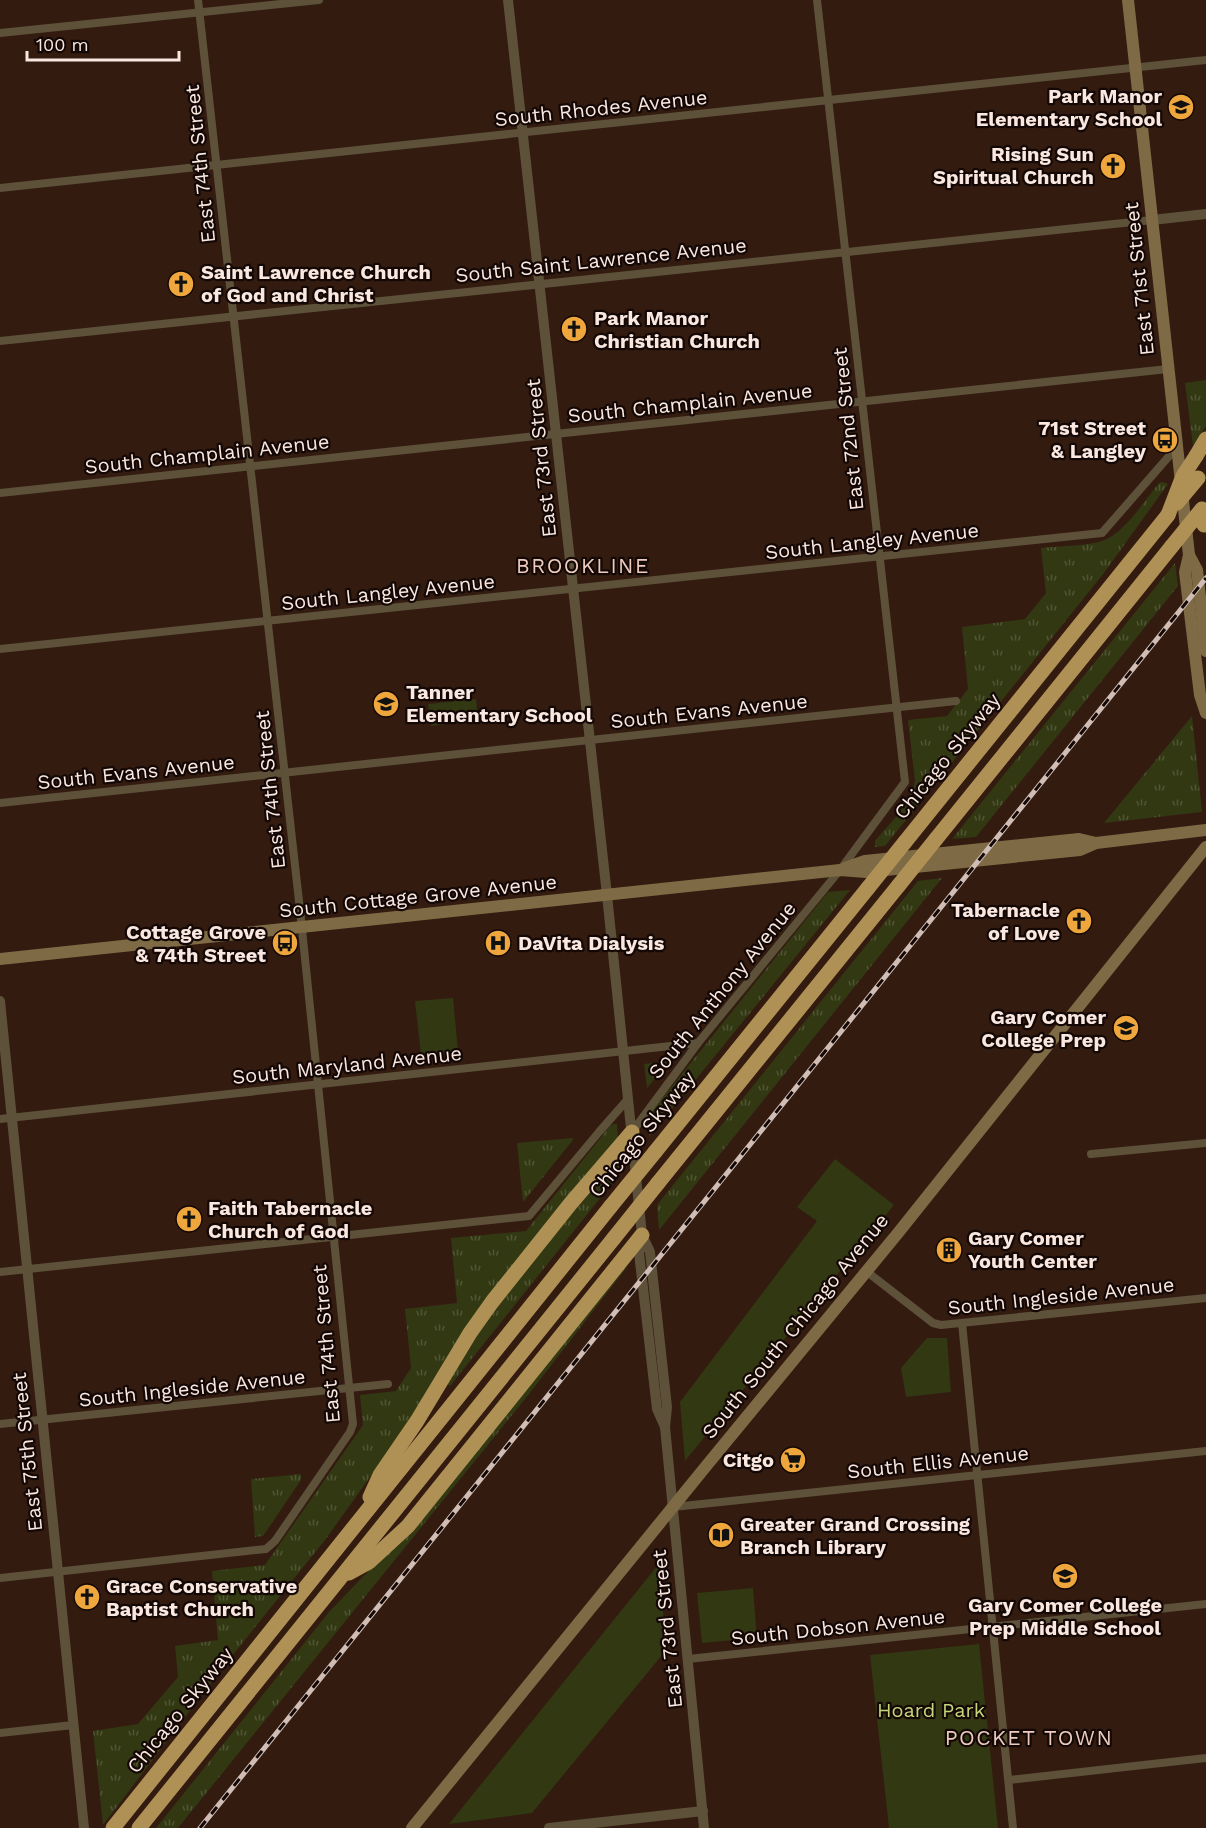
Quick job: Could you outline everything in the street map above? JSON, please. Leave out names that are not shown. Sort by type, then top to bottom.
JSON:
[{"type":"highway","points":[[1168,515],[1184,476],[1200,467],[1206,439]]},
{"type":"highway","name":"Chicago Skyway","points":[[113,1828],[1168,515],[1200,467]]},
{"type":"highway","points":[[139,1828],[1172,546],[1204,515]]},
{"type":"highway","points":[[362,1516],[380,1475],[417,1421],[470,1333],[571,1203],[632,1132]]},
{"type":"highway","points":[[342,1578],[369,1562],[408,1526],[642,1235]]},
{"type":"main road","name":"East 71st Street","points":[[1128,0],[1189,555],[1185,572],[1200,695],[1206,713]]},
{"type":"main road","name":"East 71st Street","points":[[1189,555],[1197,570],[1206,651]]},
{"type":"main road","name":"South Cottage Grove Avenue","points":[[0,959],[840,870],[865,861],[1079,839],[1096,843],[1206,830]]},
{"type":"main road","name":"South South Chicago Avenue","points":[[412,1828],[867,1271],[1206,847]]},
{"type":"street","name":"East 74th Street","points":[[57,1571],[266,1550],[275,1541],[350,1432],[353,1424],[302,928],[198,0]]},
{"type":"street","points":[[0,33],[319,0]]},
{"type":"street","name":"East 73rd Street","points":[[508,0],[607,895],[642,1235],[650,1252],[667,1407],[665,1427],[704,1828]]},
{"type":"street","name":"East 72nd Street","points":[[817,0],[905,782],[840,870]]},
{"type":"street","name":"South Rhodes Avenue","points":[[0,188],[1206,60]]},
{"type":"street","name":"South Saint Lawrence Avenue","points":[[0,341],[1206,214]]},
{"type":"street","name":"South Champlain Avenue","points":[[0,493],[1168,369]]},
{"type":"street","name":"South Langley Avenue","points":[[0,649],[1102,533],[1177,447]]},
{"type":"street","name":"South Evans Avenue","points":[[0,803],[956,701]]},
{"type":"street","name":"South Anthony Avenue","points":[[632,1132],[698,1043],[840,870]]},
{"type":"street","name":"East 75th Street","points":[[0,1001],[84,1828]]},
{"type":"street","name":"South Maryland Avenue","points":[[0,1119],[698,1043]]},
{"type":"street","points":[[0,1272],[529,1216],[628,1099]]},
{"type":"street","points":[[1091,1154],[1206,1143]]},
{"type":"street","name":"South Ingleside Avenue","points":[[867,1271],[933,1323],[941,1325],[1206,1298]]},
{"type":"street","points":[[962,1323],[1013,1828]]},
{"type":"street","name":"South Ingleside Avenue","points":[[0,1424],[388,1384]]},
{"type":"street","name":"South Ellis Avenue","points":[[673,1507],[1206,1451]]},
{"type":"street","points":[[0,1578],[57,1571]]},
{"type":"street","name":"South Dobson Avenue","points":[[688,1659],[1206,1604]]},
{"type":"street","points":[[0,1733],[73,1725]]},
{"type":"street","points":[[1009,1780],[1206,1758]]},
{"type":"street","points":[[549,1828],[703,1811]]},
{"type":"green space","points":[[1206,380],[1206,426],[1193,446],[1185,383]]},
{"type":"green space","points":[[1162,482],[1168,484],[1104,573],[885,846],[875,847],[875,841],[904,806],[913,789],[915,781],[908,720],[947,716],[968,689],[962,627],[1025,619],[1046,593],[1041,548],[1084,544],[1107,539],[1129,521]]},
{"type":"green space","points":[[1175,563],[1178,586],[976,837],[952,839]]},
{"type":"green space","points":[[476,699],[478,720],[431,726],[428,704]]},
{"type":"green space","points":[[1192,716],[1202,812],[1104,823]]},
{"type":"green space","points":[[942,878],[659,1230],[657,1205],[918,881]]},
{"type":"green space","points":[[850,890],[649,1137],[649,1115],[828,892]]},
{"type":"green space","points":[[453,998],[458,1051],[421,1055],[415,1001]]},
{"type":"green space","points":[[668,1062],[647,1088],[644,1064]]},
{"type":"green space","points":[[617,1124],[618,1138],[325,1540],[224,1666],[103,1825],[93,1731],[138,1724],[178,1677],[175,1646],[218,1640],[212,1571],[265,1565],[363,1425],[360,1395],[396,1391],[411,1368],[405,1309],[457,1303],[451,1238],[526,1231],[610,1126]]},
{"type":"green space","points":[[573,1138],[573,1140],[523,1202],[517,1143]]},
{"type":"green space","points":[[835,1159],[894,1205],[685,1461],[680,1402],[817,1221],[797,1207]]},
{"type":"green space","points":[[616,1161],[620,1161],[621,1172],[450,1386],[445,1382],[500,1299]]},
{"type":"green space","points":[[627,1267],[529,1394],[178,1828],[156,1828],[329,1612],[377,1562],[622,1270]]},
{"type":"green space","points":[[927,1338],[947,1338],[951,1392],[906,1397],[901,1368]]},
{"type":"green space","points":[[301,1474],[301,1480],[263,1536],[255,1537],[251,1479]]},
{"type":"green space","points":[[658,1565],[667,1649],[532,1813],[449,1824]]},
{"type":"green space","points":[[753,1588],[757,1638],[702,1643],[697,1593]]},
{"type":"green space","name":"Hoard Park","points":[[979,1644],[998,1828],[889,1828],[870,1655]]},
{"type":"railway","points":[[200,1828],[1206,578]]},
{"type":"place","name":"Park Manor Elementary School","points":[[1181,107]]},
{"type":"place","name":"Rising Sun Spiritual Church","points":[[1113,166]]},
{"type":"place","name":"Saint Lawrence Church of God and Christ","points":[[181,284]]},
{"type":"place","name":"Park Manor Christian Church","points":[[574,329]]},
{"type":"place","name":"71st Street & Langley","points":[[1165,440]]},
{"type":"place","name":"Tanner Elementary School","points":[[386,704]]},
{"type":"place","name":"Tabernacle of Love","points":[[1079,921]]},
{"type":"place","name":"Cottage Grove & 74th Street","points":[[285,943]]},
{"type":"place","name":"DaVita Dialysis","points":[[498,943]]},
{"type":"place","name":"Gary Comer College Prep","points":[[1126,1028]]},
{"type":"place","name":"Faith Tabernacle Church of God","points":[[189,1219]]},
{"type":"place","name":"Gary Comer Youth Center","points":[[949,1250]]},
{"type":"place","name":"Citgo","points":[[793,1460]]},
{"type":"place","name":"Greater Grand Crossing Branch Library","points":[[721,1535]]},
{"type":"place","name":"Gary Comer College Prep Middle School","points":[[1065,1576]]},
{"type":"place","name":"Grace Conservative Baptist Church","points":[[87,1597]]},
{"type":"district","name":"BROOKLINE","points":[[583,565]]},
{"type":"district","name":"POCKET TOWN","points":[[1029,1737]]}]
